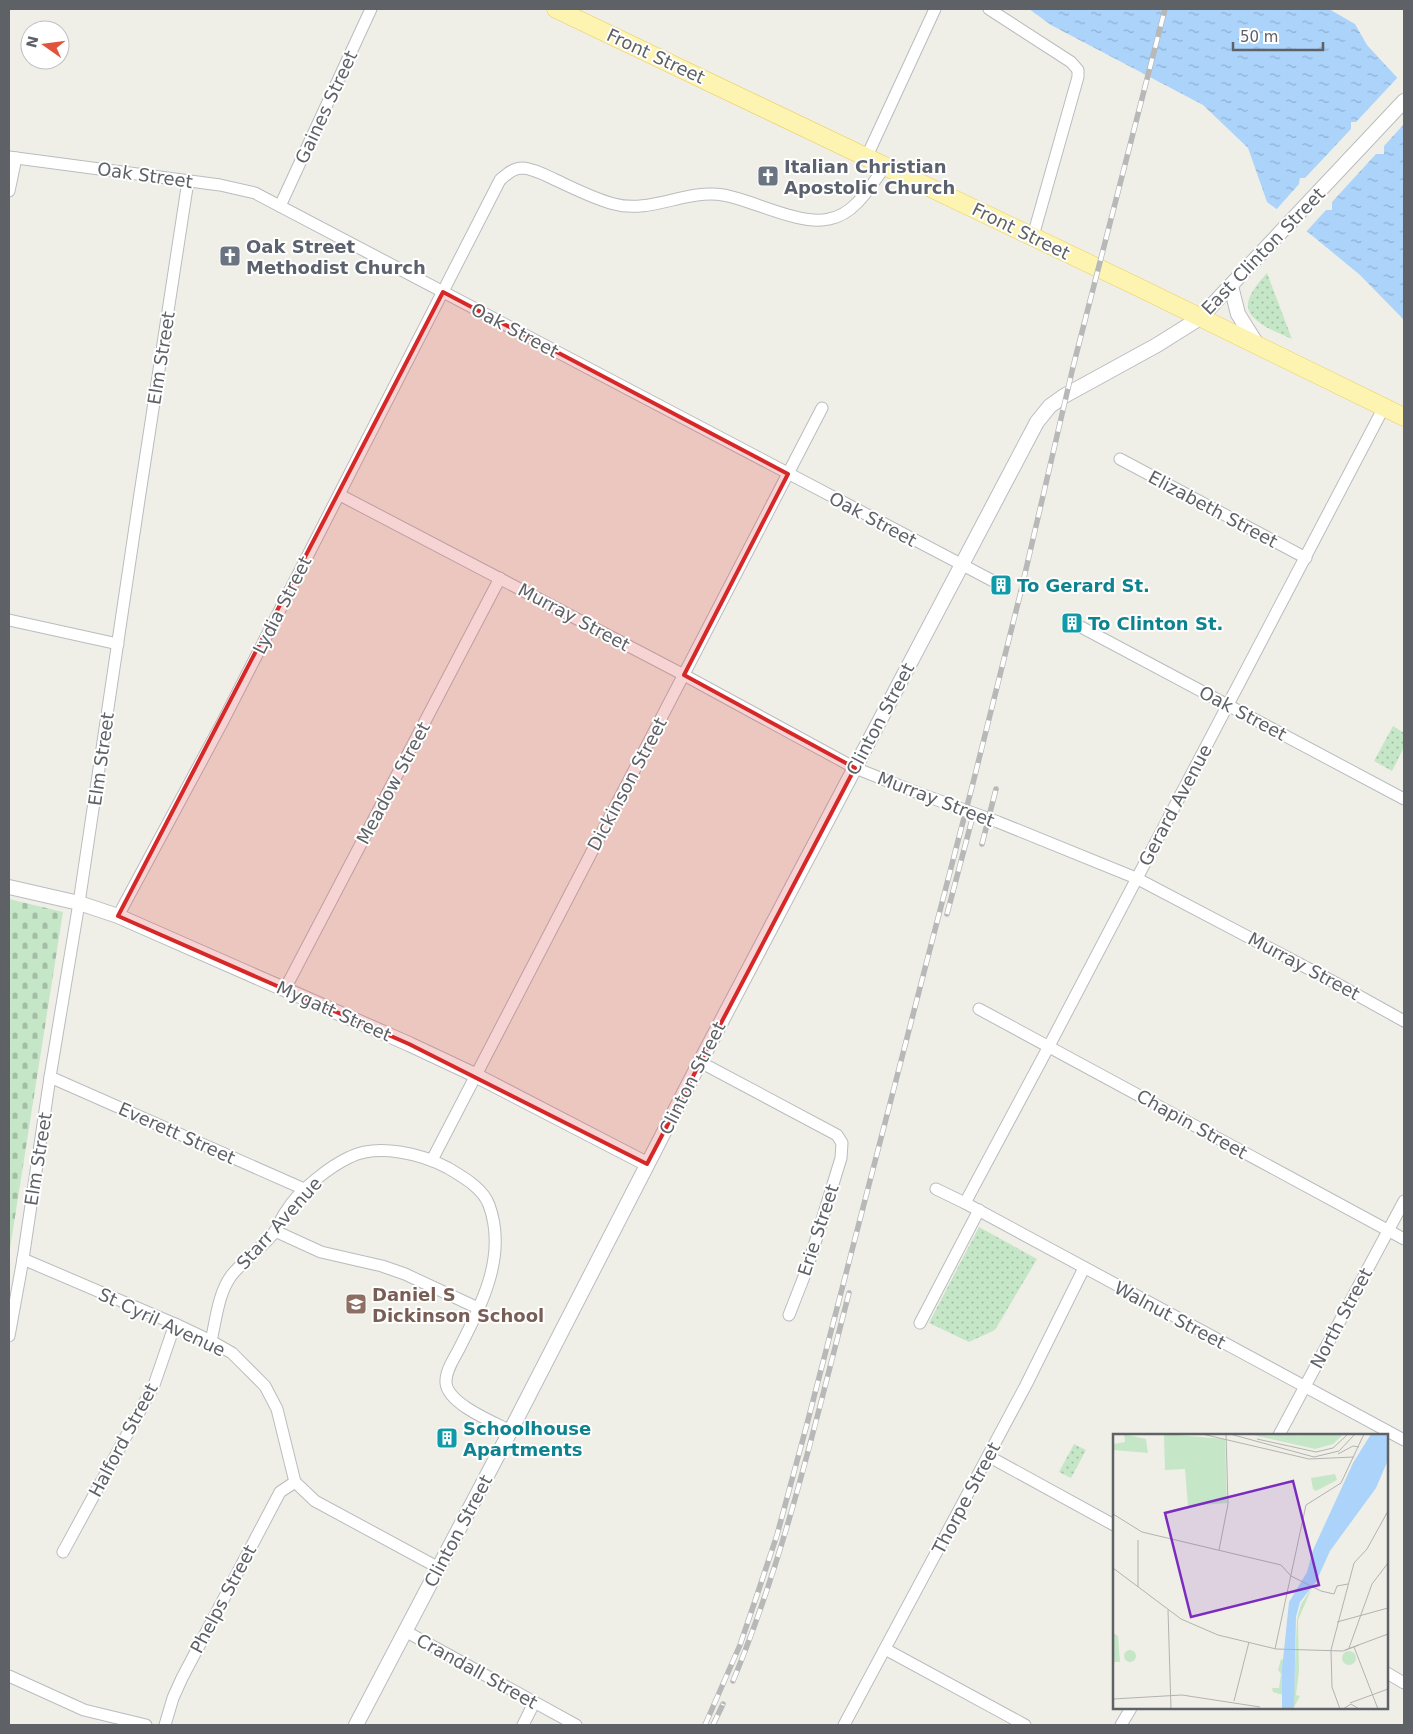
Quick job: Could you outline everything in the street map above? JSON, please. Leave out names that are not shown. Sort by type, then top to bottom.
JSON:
[{"type":"main road","name":"Front Street","points":[[556,9],[867,156],[1404,417]]},
{"type":"street","name":"Gaines Street","points":[[280,206],[371,9]]},
{"type":"street","points":[[867,156],[934,9]]},
{"type":"street","points":[[989,9],[1072,62],[1078,70],[1078,77],[1033,236]]},
{"type":"street","name":"East Clinton Street","points":[[1031,431],[1050,406],[1064,396],[1157,345],[1200,318],[1404,101]]},
{"type":"street","name":"Oak Street","points":[[12,158],[220,185],[255,194],[995,582]]},
{"type":"street","points":[[9,191],[12,158]]},
{"type":"street","name":"Lydia Street","points":[[118,916],[340,495],[500,180],[510,171],[522,168],[537,171],[598,199],[624,207],[643,206],[696,194],[723,195],[790,215],[817,220],[830,219],[844,214],[859,201],[886,166]]},
{"type":"street","name":"Elm Street","points":[[9,1336],[79,903],[188,181]]},
{"type":"street","points":[[1231,286],[1238,314],[1258,346]]},
{"type":"street","name":"Dickinson Street","points":[[432,1160],[822,408]]},
{"type":"street","name":"Gerard Avenue","points":[[966,1203],[1384,408]]},
{"type":"street","name":"Clinton Street","points":[[356,1725],[700,1062],[1031,431]]},
{"type":"street","name":"Elizabeth Street","points":[[1120,459],[1306,558]]},
{"type":"street","name":"Murray Street","points":[[340,495],[684,675],[855,768],[998,822],[1136,878],[1404,1021]]},
{"type":"street","name":"Meadow Street","points":[[285,989],[500,578]]},
{"type":"street","points":[[9,620],[118,644]]},
{"type":"street","name":"Oak Street","points":[[1081,627],[1404,799]]},
{"type":"street","name":"Mygatt Street","points":[[9,887],[79,903],[118,916],[409,1044],[475,1075],[647,1164]]},
{"type":"street","name":"Chapin Street","points":[[979,1009],[1404,1239]]},
{"type":"street","name":"Erie Street","points":[[700,1062],[837,1135],[842,1143],[841,1158],[813,1250],[789,1316]]},
{"type":"street","name":"Everett Street","points":[[50,1077],[304,1188]]},
{"type":"street","name":"Starr Avenue","points":[[211,1341],[219,1305],[231,1276],[275,1231],[287,1210],[304,1188],[326,1171],[351,1156],[369,1152],[399,1151],[432,1160],[462,1176],[481,1191],[489,1203],[495,1225],[495,1260],[487,1289],[480,1309],[448,1372],[446,1384],[449,1394],[458,1402],[510,1431]]},
{"type":"street","name":"Walnut Street","points":[[936,1188],[1404,1440]]},
{"type":"street","name":"North Street","points":[[1280,1434],[1404,1201]]},
{"type":"street","points":[[920,1323],[979,1210]]},
{"type":"street","points":[[275,1231],[321,1252],[382,1266],[404,1274],[480,1309]]},
{"type":"street","name":"St Cyril Avenue","points":[[22,1259],[175,1324],[232,1353],[265,1386],[277,1408],[295,1482]]},
{"type":"street","name":"Thorpe Street","points":[[844,1725],[1026,1385],[1084,1268]]},
{"type":"street","name":"Halford Street","points":[[63,1552],[154,1385],[175,1324]]},
{"type":"street","points":[[988,1456],[1113,1524]]},
{"type":"street","points":[[295,1482],[315,1501],[439,1568]]},
{"type":"street","name":"Phelps Street","points":[[164,1725],[182,1678],[280,1492],[295,1482]]},
{"type":"street","name":"Crandall Street","points":[[405,1631],[576,1725]]},
{"type":"street","points":[[885,1649],[1024,1725]]},
{"type":"street","points":[[1388,1674],[1404,1683]]},
{"type":"street","points":[[9,1676],[84,1710],[146,1725]]},
{"type":"street","points":[[523,1725],[534,1703]]},
{"type":"street","points":[[1121,1725],[1129,1709]]},
{"type":"highlighted area","points":[[443,292],[788,474],[684,675],[855,768],[647,1164],[409,1044],[118,916]]},
{"type":"green space","points":[[1267,273],[1292,339],[1270,329],[1255,319],[1250,313],[1249,299]]},
{"type":"green space","points":[[1393,726],[1404,733],[1404,747],[1392,771],[1374,761]]},
{"type":"green space","points":[[9,899],[63,912],[9,1255]]},
{"type":"green space","points":[[979,1227],[1037,1259],[995,1330],[969,1342],[929,1323]]},
{"type":"green space","points":[[1074,1444],[1086,1450],[1071,1478],[1059,1472]]},
{"type":"water","points":[[1029,9],[1329,9],[1355,24],[1367,45],[1404,85],[1404,320],[1360,275],[1309,233],[1267,202],[1248,148],[1203,105],[1051,25]]},
{"type":"pier","points":[[1399,76],[1404,82],[1404,124],[1384,146],[1384,154],[1376,154],[1332,202],[1332,210],[1326,210],[1305,233],[1275,211],[1299,184],[1300,178],[1305,178],[1351,129],[1351,122],[1356,122]]},
{"type":"railway","points":[[705,1725],[740,1645],[757,1595],[777,1535],[807,1424],[973,783],[1020,595],[1073,367],[1165,9]]},
{"type":"railway","points":[[982,844],[996,789]]},
{"type":"railway","points":[[947,914],[974,812]]},
{"type":"railway","points":[[733,1681],[752,1634],[784,1538],[849,1293]]},
{"type":"railway","points":[[713,1725],[723,1704]]},
{"type":"place","name":"Italian Christian Apostolic Church","points":[[768,176]]},
{"type":"place","name":"Oak Street Methodist Church","points":[[230,256]]},
{"type":"place","name":"To Gerard St.","points":[[1001,585]]},
{"type":"place","name":"To Clinton St.","points":[[1072,623]]},
{"type":"place","name":"Daniel S Dickinson School","points":[[356,1304]]},
{"type":"place","name":"Schoolhouse Apartments","points":[[447,1438]]}]
